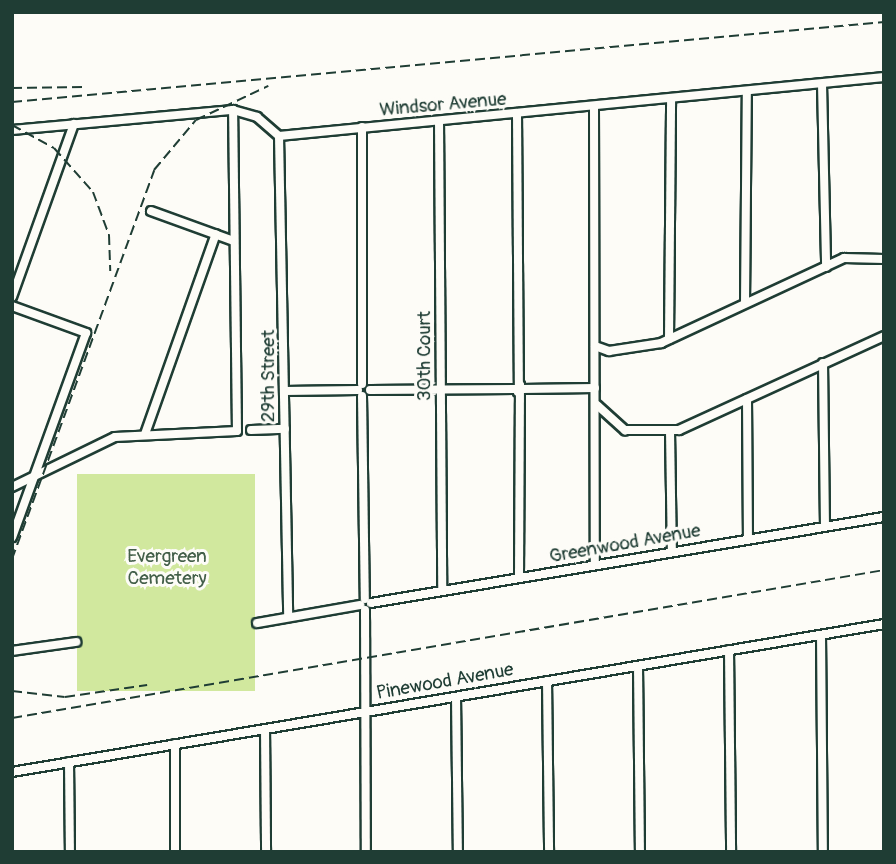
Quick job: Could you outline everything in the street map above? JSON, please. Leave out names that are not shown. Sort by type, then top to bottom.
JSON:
[{"type":"street","name":"Windsor Avenue","points":[[279,136],[884,77]]},
{"type":"street","points":[[822,84],[826,267]]},
{"type":"street","points":[[745,303],[747,92]]},
{"type":"street","points":[[669,339],[671,99]]},
{"type":"street","points":[[594,107],[595,565]]},
{"type":"street","points":[[12,487],[33,479],[99,442],[145,434],[237,431],[233,110]]},
{"type":"street","points":[[12,130],[233,110],[257,117],[279,136]]},
{"type":"street","points":[[517,114],[519,578]]},
{"type":"street","name":"30th Court","points":[[439,121],[442,591]]},
{"type":"street","points":[[12,297],[74,124]]},
{"type":"street","points":[[362,127],[360,390],[365,604],[366,852]]},
{"type":"street","name":"29th Street","points":[[279,136],[288,617]]},
{"type":"street","points":[[151,211],[234,241]]},
{"type":"street","points":[[145,434],[216,234]]},
{"type":"street","points":[[594,346],[609,351],[669,339],[854,255],[884,259]]},
{"type":"street","points":[[12,306],[86,332],[12,537]]},
{"type":"street","points":[[595,388],[600,412],[615,426],[670,431],[884,336]]},
{"type":"street","points":[[823,363],[825,526]]},
{"type":"street","points":[[285,391],[595,388]]},
{"type":"street","points":[[747,399],[748,539]]},
{"type":"street","points":[[251,430],[285,429]]},
{"type":"street","points":[[670,431],[672,552]]},
{"type":"street","name":"Greenwood Avenue","points":[[257,623],[884,517]]},
{"type":"street","name":"Pinewood Avenue","points":[[12,772],[884,624]]},
{"type":"street","points":[[821,635],[823,852]]},
{"type":"street","points":[[12,651],[76,642]]},
{"type":"street","points":[[729,650],[731,852]]},
{"type":"street","points":[[638,666],[640,852]]},
{"type":"street","points":[[547,681],[549,852]]},
{"type":"street","points":[[456,696],[458,852]]},
{"type":"street","points":[[265,729],[266,852]]},
{"type":"street","points":[[175,744],[175,852]]},
{"type":"street","points":[[69,762],[70,852]]},
{"type":"green space","name":"Evergreen Cemetery","points":[[77,474],[255,474],[255,691],[77,691]]},
{"type":"railway","points":[[12,102],[884,22]]},
{"type":"railway","points":[[12,559],[154,170],[196,120],[268,86]]},
{"type":"railway","points":[[12,88],[84,87]]},
{"type":"railway","points":[[12,125],[54,148],[93,192],[109,235],[110,271]]},
{"type":"railway","points":[[12,718],[884,570]]},
{"type":"railway","points":[[12,691],[65,697],[147,685]]}]
